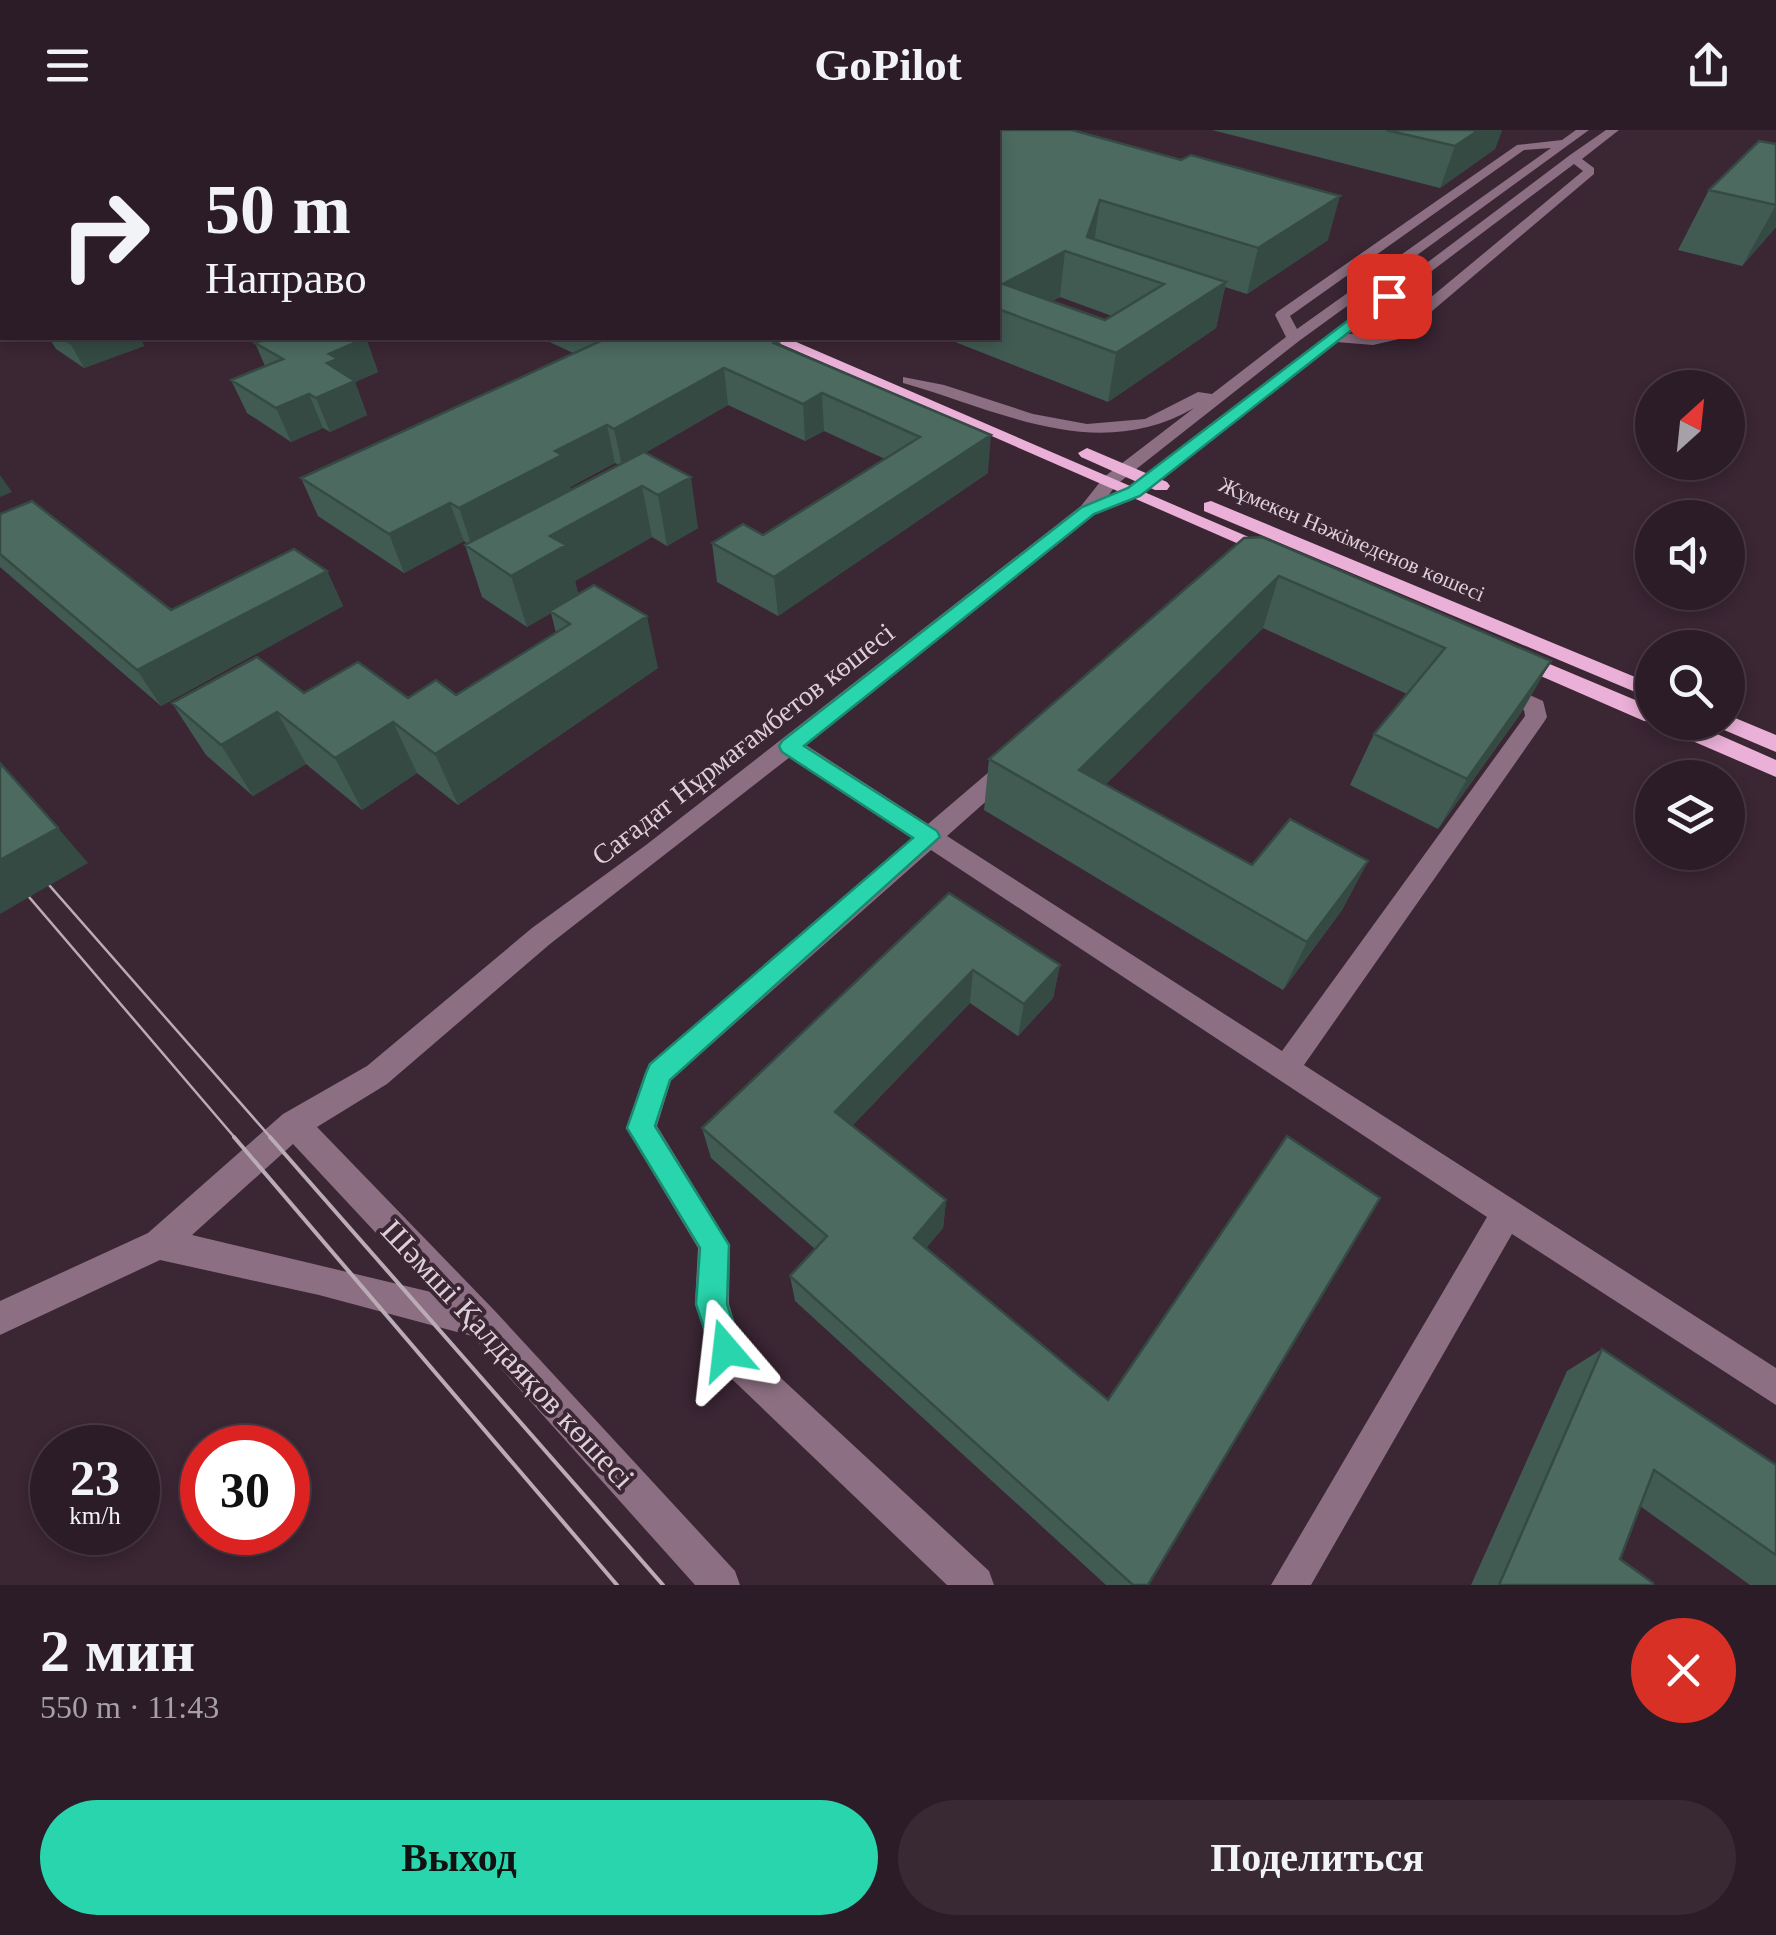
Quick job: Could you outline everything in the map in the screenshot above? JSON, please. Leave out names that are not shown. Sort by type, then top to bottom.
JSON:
[{"type":"main road","name":"Жұмекен Нәжімеденов көшесі","points":[[779,340],[1110,482],[1141,486],[1635,685]]},
{"type":"main road","name":"Жұмекен Нәжімеденов көшесі","points":[[816,340],[1127,470],[1141,486],[1635,708]]},
{"type":"main road","points":[[1745,731],[1776,744]]},
{"type":"main road","points":[[1709,740],[1776,769]]},
{"type":"street","name":"Сағадат Нұрмағамбетов көшесі","points":[[0,1318],[158,1244],[294,1124],[376,1074],[436,1027],[541,936],[790,746],[1088,510],[1110,482],[1294,338],[1583,130]]},
{"type":"street","name":"Сағадат Нұрмағамбетов көшесі","points":[[1088,510],[1141,486],[1334,337],[1614,131]]},
{"type":"street","points":[[1294,338],[1282,315],[1327,287],[1521,146],[1567,142]]},
{"type":"street","points":[[1334,337],[1373,340],[1394,336],[1590,170],[1574,158]]},
{"type":"street","points":[[909,380],[964,394],[1034,422],[1070,429],[1128,428],[1153,422],[1274,356]]},
{"type":"street","points":[[1285,1068],[1536,716],[1535,706],[1464,674]]},
{"type":"street","points":[[790,746],[1776,1388]]},
{"type":"street","points":[[975,1585],[726,1350],[712,1304],[714,1245],[640,1128],[659,1073],[1032,747]]},
{"type":"street","name":"Шәмші Қалдаяқов көшесі","points":[[294,1124],[482,1322],[721,1585]]},
{"type":"street","points":[[1290,1585],[1507,1213]]},
{"type":"street","points":[[158,1244],[319,1278],[482,1322]]},
{"type":"building","points":[[1000,130],[1072,130],[1181,160],[1191,155],[1340,196],[1258,248],[1100,200],[1087,237],[1226,282],[1116,353],[1000,310]],"holes":[[[1065,251],[1164,284],[1105,320],[1003,284]]]},
{"type":"building","points":[[1386,130],[1479,130],[1455,146]]},
{"type":"building","points":[[1759,141],[1776,144],[1776,205],[1709,190]]},
{"type":"building","points":[[361,340],[329,354],[338,359],[327,363],[355,381],[316,398],[309,394],[276,408],[231,380],[283,359],[255,343]]},
{"type":"building","points":[[603,340],[779,340],[774,343],[991,435],[774,577],[712,543],[743,524],[763,535],[920,437],[822,393],[803,404],[724,368],[614,429],[607,425],[555,451],[562,455],[459,508],[450,503],[389,534],[301,478]]},
{"type":"building","points":[[644,452],[691,477],[658,495],[642,486],[550,536],[566,545],[511,576],[465,545]]},
{"type":"building","points":[[32,501],[171,610],[294,549],[327,571],[137,670],[0,554],[0,514]]},
{"type":"building","points":[[1262,537],[1551,661],[1467,779],[1374,734],[1445,648],[1279,576],[1079,770],[1252,865],[1290,819],[1368,861],[1307,942],[989,759],[1244,538]]},
{"type":"building","points":[[594,585],[647,616],[435,754],[393,722],[335,758],[277,712],[221,745],[172,703],[257,657],[304,693],[358,662],[408,698],[436,680],[456,695],[570,624],[550,611]]},
{"type":"building","points":[[0,763],[58,828],[0,860]]},
{"type":"building","points":[[949,893],[1060,965],[1024,1004],[973,970],[835,1112],[946,1200],[914,1238],[1108,1400],[1287,1136],[1380,1198],[1148,1585],[1133,1585],[790,1276],[827,1236],[702,1128]]},
{"type":"building","points":[[1602,1349],[1776,1465],[1776,1555],[1654,1470],[1620,1559],[1653,1585],[1499,1585]]},
{"type":"tram line","points":[[0,829],[272,1139]]},
{"type":"tram line","points":[[0,863],[236,1139]]},
{"type":"tram line","points":[[234,1137],[617,1585]]},
{"type":"tram line","points":[[270,1137],[663,1585]]},
{"type":"route","points":[[726,1350],[712,1304],[714,1245],[640,1128],[659,1073],[929,837],[790,746],[1088,510],[1134,492],[1389,296]]}]
